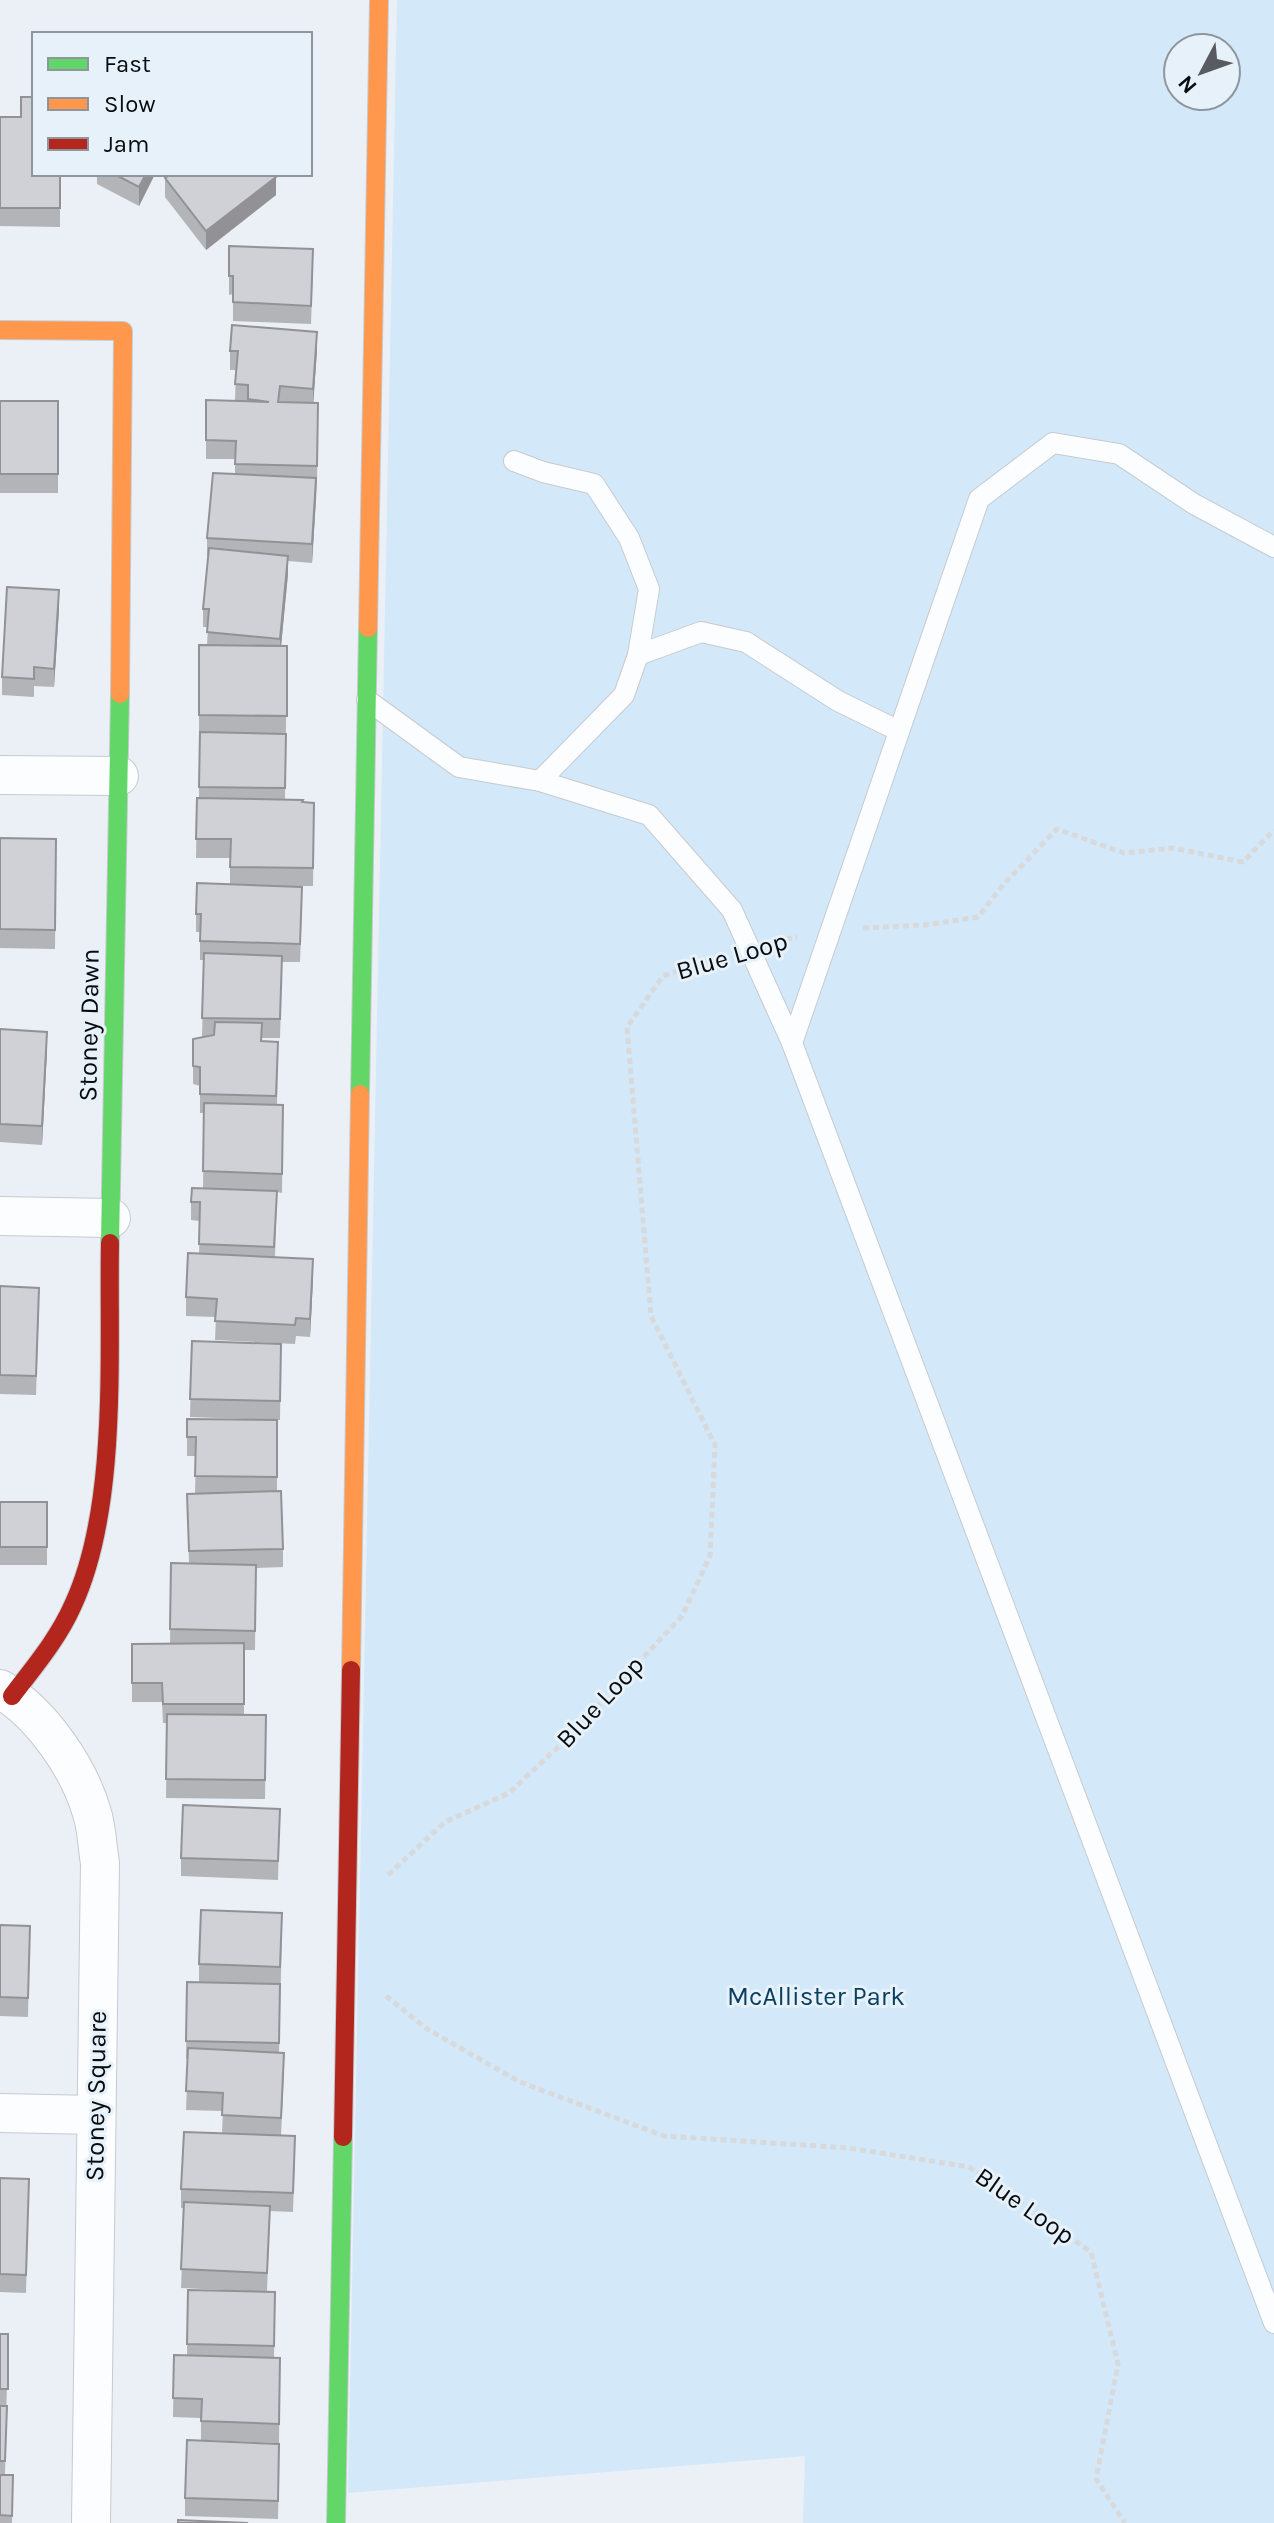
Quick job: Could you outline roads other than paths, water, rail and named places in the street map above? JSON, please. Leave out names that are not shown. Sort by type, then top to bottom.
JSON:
[{"type":"street","points":[[336,2523],[379,0]]},
{"type":"street","name":"Stoney Dawn","points":[[0,330],[123,331],[119,776],[106,1458],[99,1515],[78,1593],[61,1628],[6,1692]]},
{"type":"street","points":[[0,775],[119,776]]},
{"type":"street","points":[[0,1216],[111,1218]]},
{"type":"street","name":"Stoney Square","points":[[6,1692],[53,1738],[78,1775],[93,1815],[100,1863],[91,2523]]},
{"type":"street","points":[[0,2113],[95,2115]]},
{"type":"lane","points":[[792,1043],[979,499],[1053,443],[1119,454],[1194,504],[1274,547]]},
{"type":"lane","points":[[514,461],[543,472],[594,484],[629,538],[649,589],[638,655],[624,695],[540,781]]},
{"type":"lane","points":[[638,655],[701,632],[746,642],[838,701],[899,731]]},
{"type":"lane","points":[[367,700],[459,767],[540,781],[649,815],[732,910],[792,1043],[1274,2323]]},
{"type":"park label","name":"McAllister Park","points":[[816,1996]]}]
